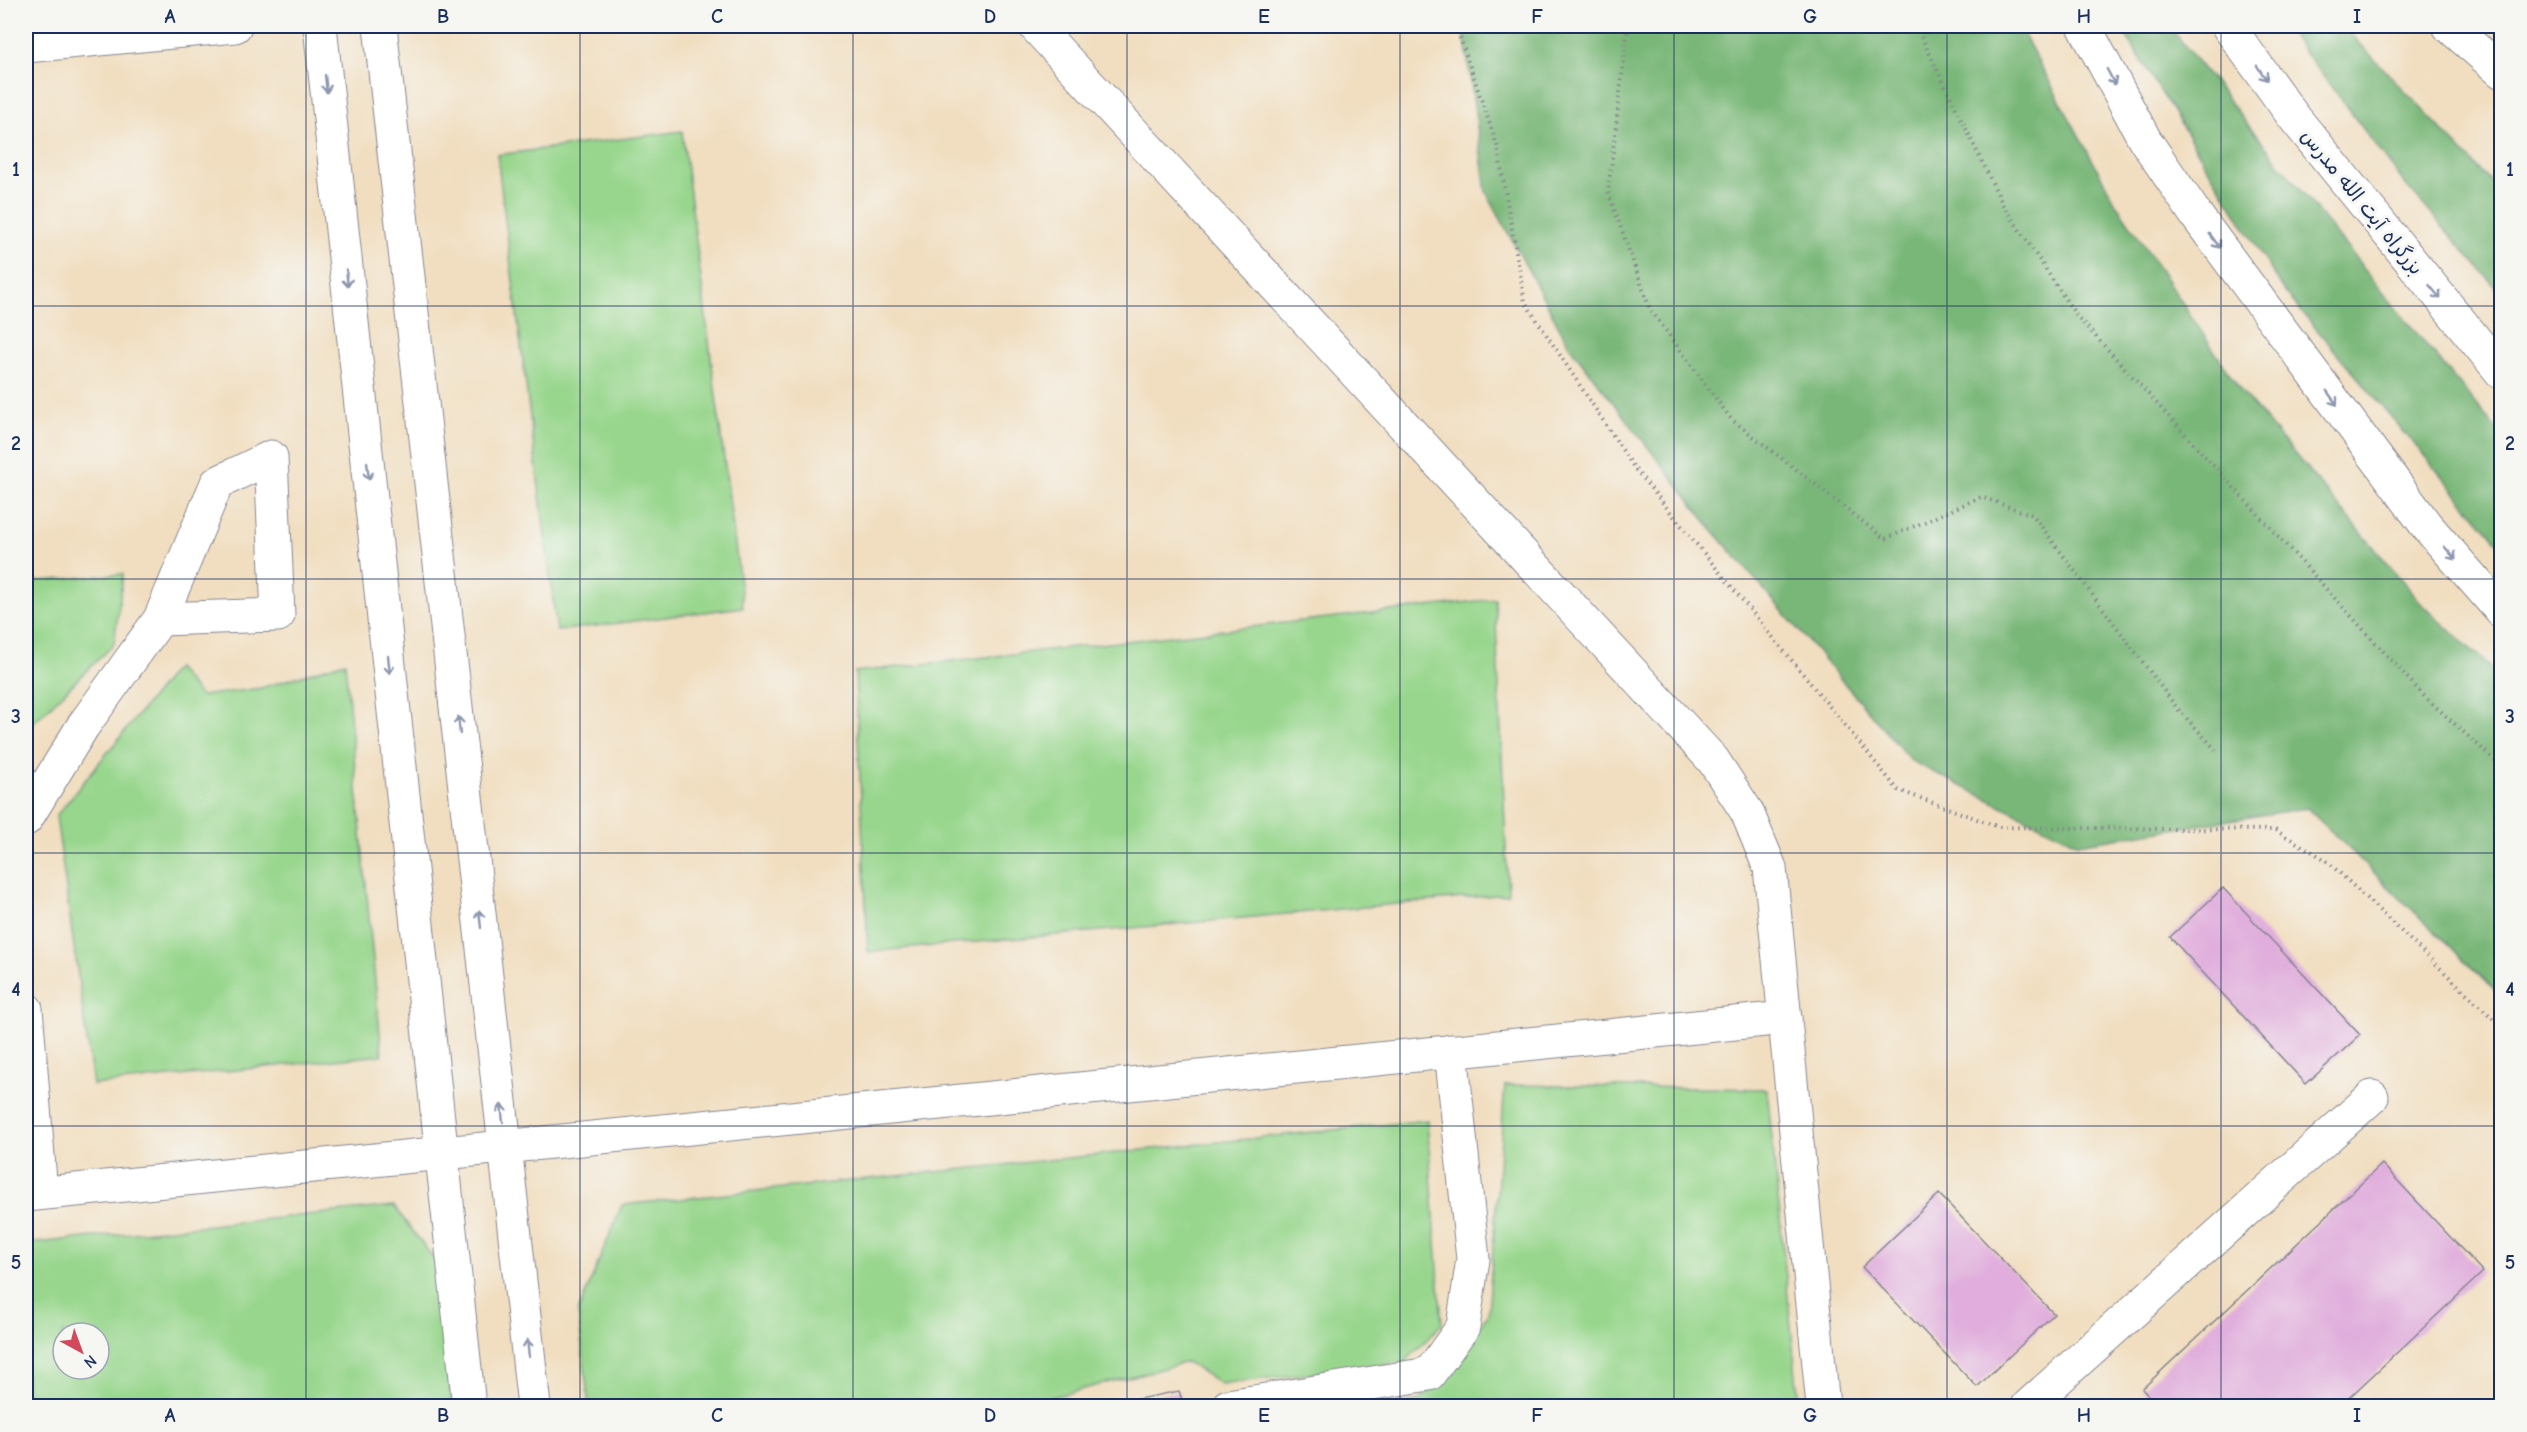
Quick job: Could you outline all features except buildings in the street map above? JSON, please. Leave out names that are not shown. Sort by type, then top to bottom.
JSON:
[{"type":"main road","points":[[26,46],[235,26]]},
{"type":"main road","points":[[320,26],[469,1407]]},
{"type":"main road","points":[[380,26],[534,1407]]},
{"type":"main road","points":[[1035,26],[1713,760],[1747,812],[1770,868],[1823,1407]]},
{"type":"main road","points":[[2084,26],[2145,140],[2196,215],[2426,525],[2502,612]]},
{"type":"main road","name":"بزرگراه آیت الله مدرس","points":[[2228,26],[2293,116],[2502,373]]},
{"type":"main road","points":[[2449,26],[2502,72]]},
{"type":"main road","points":[[26,819],[83,726],[160,619],[217,483],[271,457],[279,615],[160,619]]},
{"type":"main road","points":[[26,1009],[33,1194],[1785,1018]]},
{"type":"main road","points":[[1228,1406],[1429,1374],[1463,1328],[1473,1259],[1451,1051]]},
{"type":"main road","points":[[2045,1401],[2372,1097]]},
{"type":"path","points":[[1456,26],[1497,145],[1525,302],[1635,469],[1898,790],[1999,827],[2275,830],[2326,860],[2502,1027]]},
{"type":"path","points":[[1628,26],[1608,192],[1650,309],[1731,419],[1885,539],[1981,497],[2033,515],[2177,708],[2216,750]]},
{"type":"path","points":[[1916,26],[2004,205],[2076,315],[2425,697],[2502,767]]},
{"type":"green space","points":[[1463,26],[2019,26],[2117,205],[2241,391],[2423,605],[2501,677],[2501,996],[2307,808],[2078,844],[1911,761],[1711,528],[1570,347],[1486,192]]},
{"type":"green space","points":[[2120,26],[2169,26],[2389,300],[2501,434],[2501,546],[2284,291]]},
{"type":"green space","points":[[2285,26],[2343,26],[2501,192],[2501,293],[2405,184]]},
{"type":"green space","points":[[682,131],[743,607],[557,631],[497,155]]},
{"type":"green space","points":[[123,574],[114,644],[26,730],[26,582]]},
{"type":"green space","points":[[1495,599],[1508,894],[868,952],[855,672]]},
{"type":"green space","points":[[345,662],[382,1055],[93,1085],[56,816],[176,668],[201,696],[261,688]]},
{"type":"green space","points":[[1505,1085],[1767,1089],[1799,1406],[1376,1406],[1421,1400],[1488,1315]]},
{"type":"green space","points":[[1427,1120],[1442,1324],[1405,1362],[1221,1384],[1187,1362],[1018,1406],[589,1406],[578,1312],[622,1205]]},
{"type":"green space","points":[[394,1206],[439,1266],[452,1406],[26,1406],[26,1244]]}]
